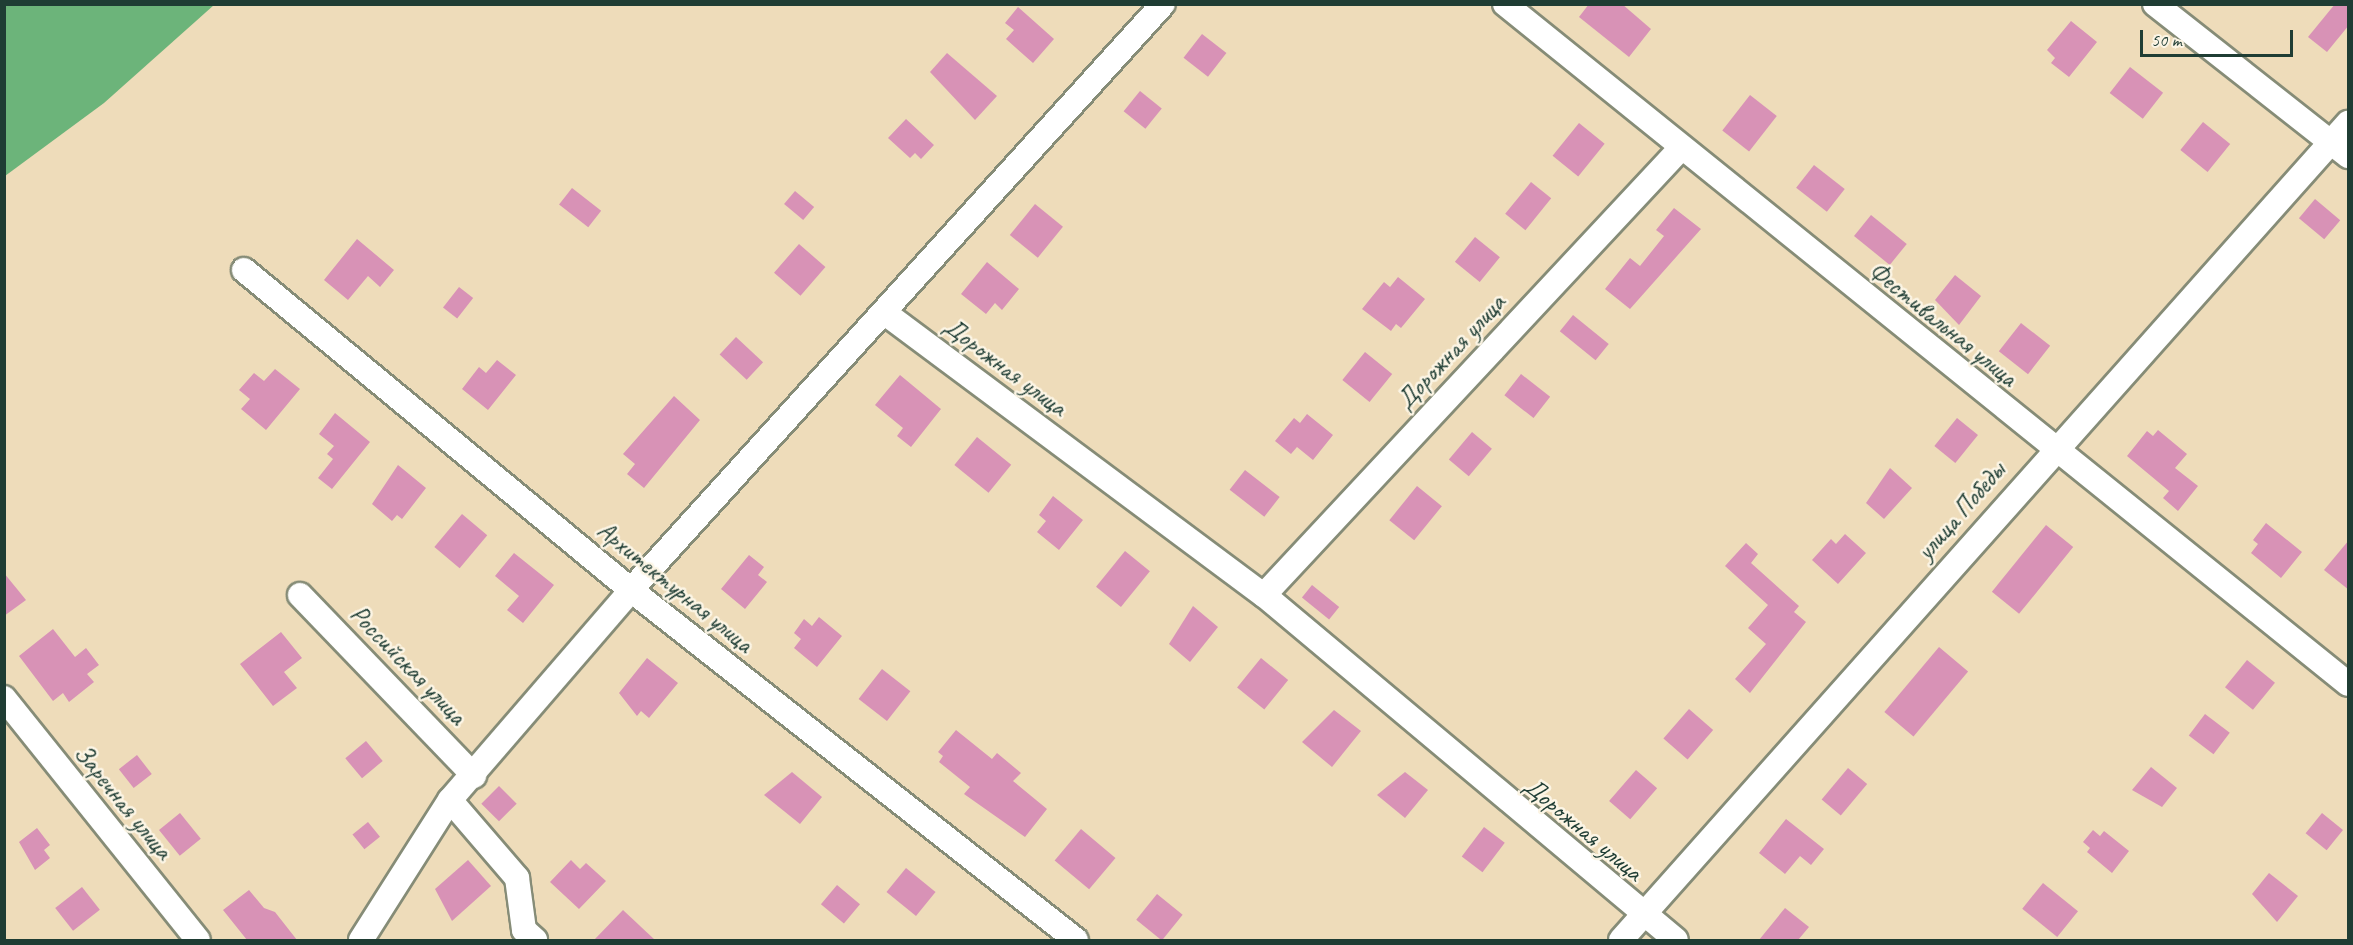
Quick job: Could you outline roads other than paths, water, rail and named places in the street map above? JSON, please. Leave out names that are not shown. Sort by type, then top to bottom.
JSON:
[{"type":"street","points":[[361,940],[450,800],[474,776],[631,590],[885,313],[1163,4]]},
{"type":"street","name":"Фестивальная улица","points":[[1504,4],[2053,451],[2349,684]]},
{"type":"street","points":[[2156,4],[2340,149]]},
{"type":"street","name":"улица Победы","points":[[1621,940],[2053,451],[2340,149],[2349,123]]},
{"type":"street","name":"Дорожная улица","points":[[1264,595],[1681,148]]},
{"type":"street","name":"Архитектурная улица","points":[[244,270],[631,590],[1076,940]]},
{"type":"street","name":"Дорожная улица","points":[[885,313],[1264,595],[1643,916],[1676,940]]},
{"type":"street","name":"Российская улица","points":[[300,595],[474,776]]},
{"type":"street","name":"Заречная улица","points":[[4,698],[198,940]]},
{"type":"street","points":[[450,800],[517,878],[524,930],[535,940]]}]
